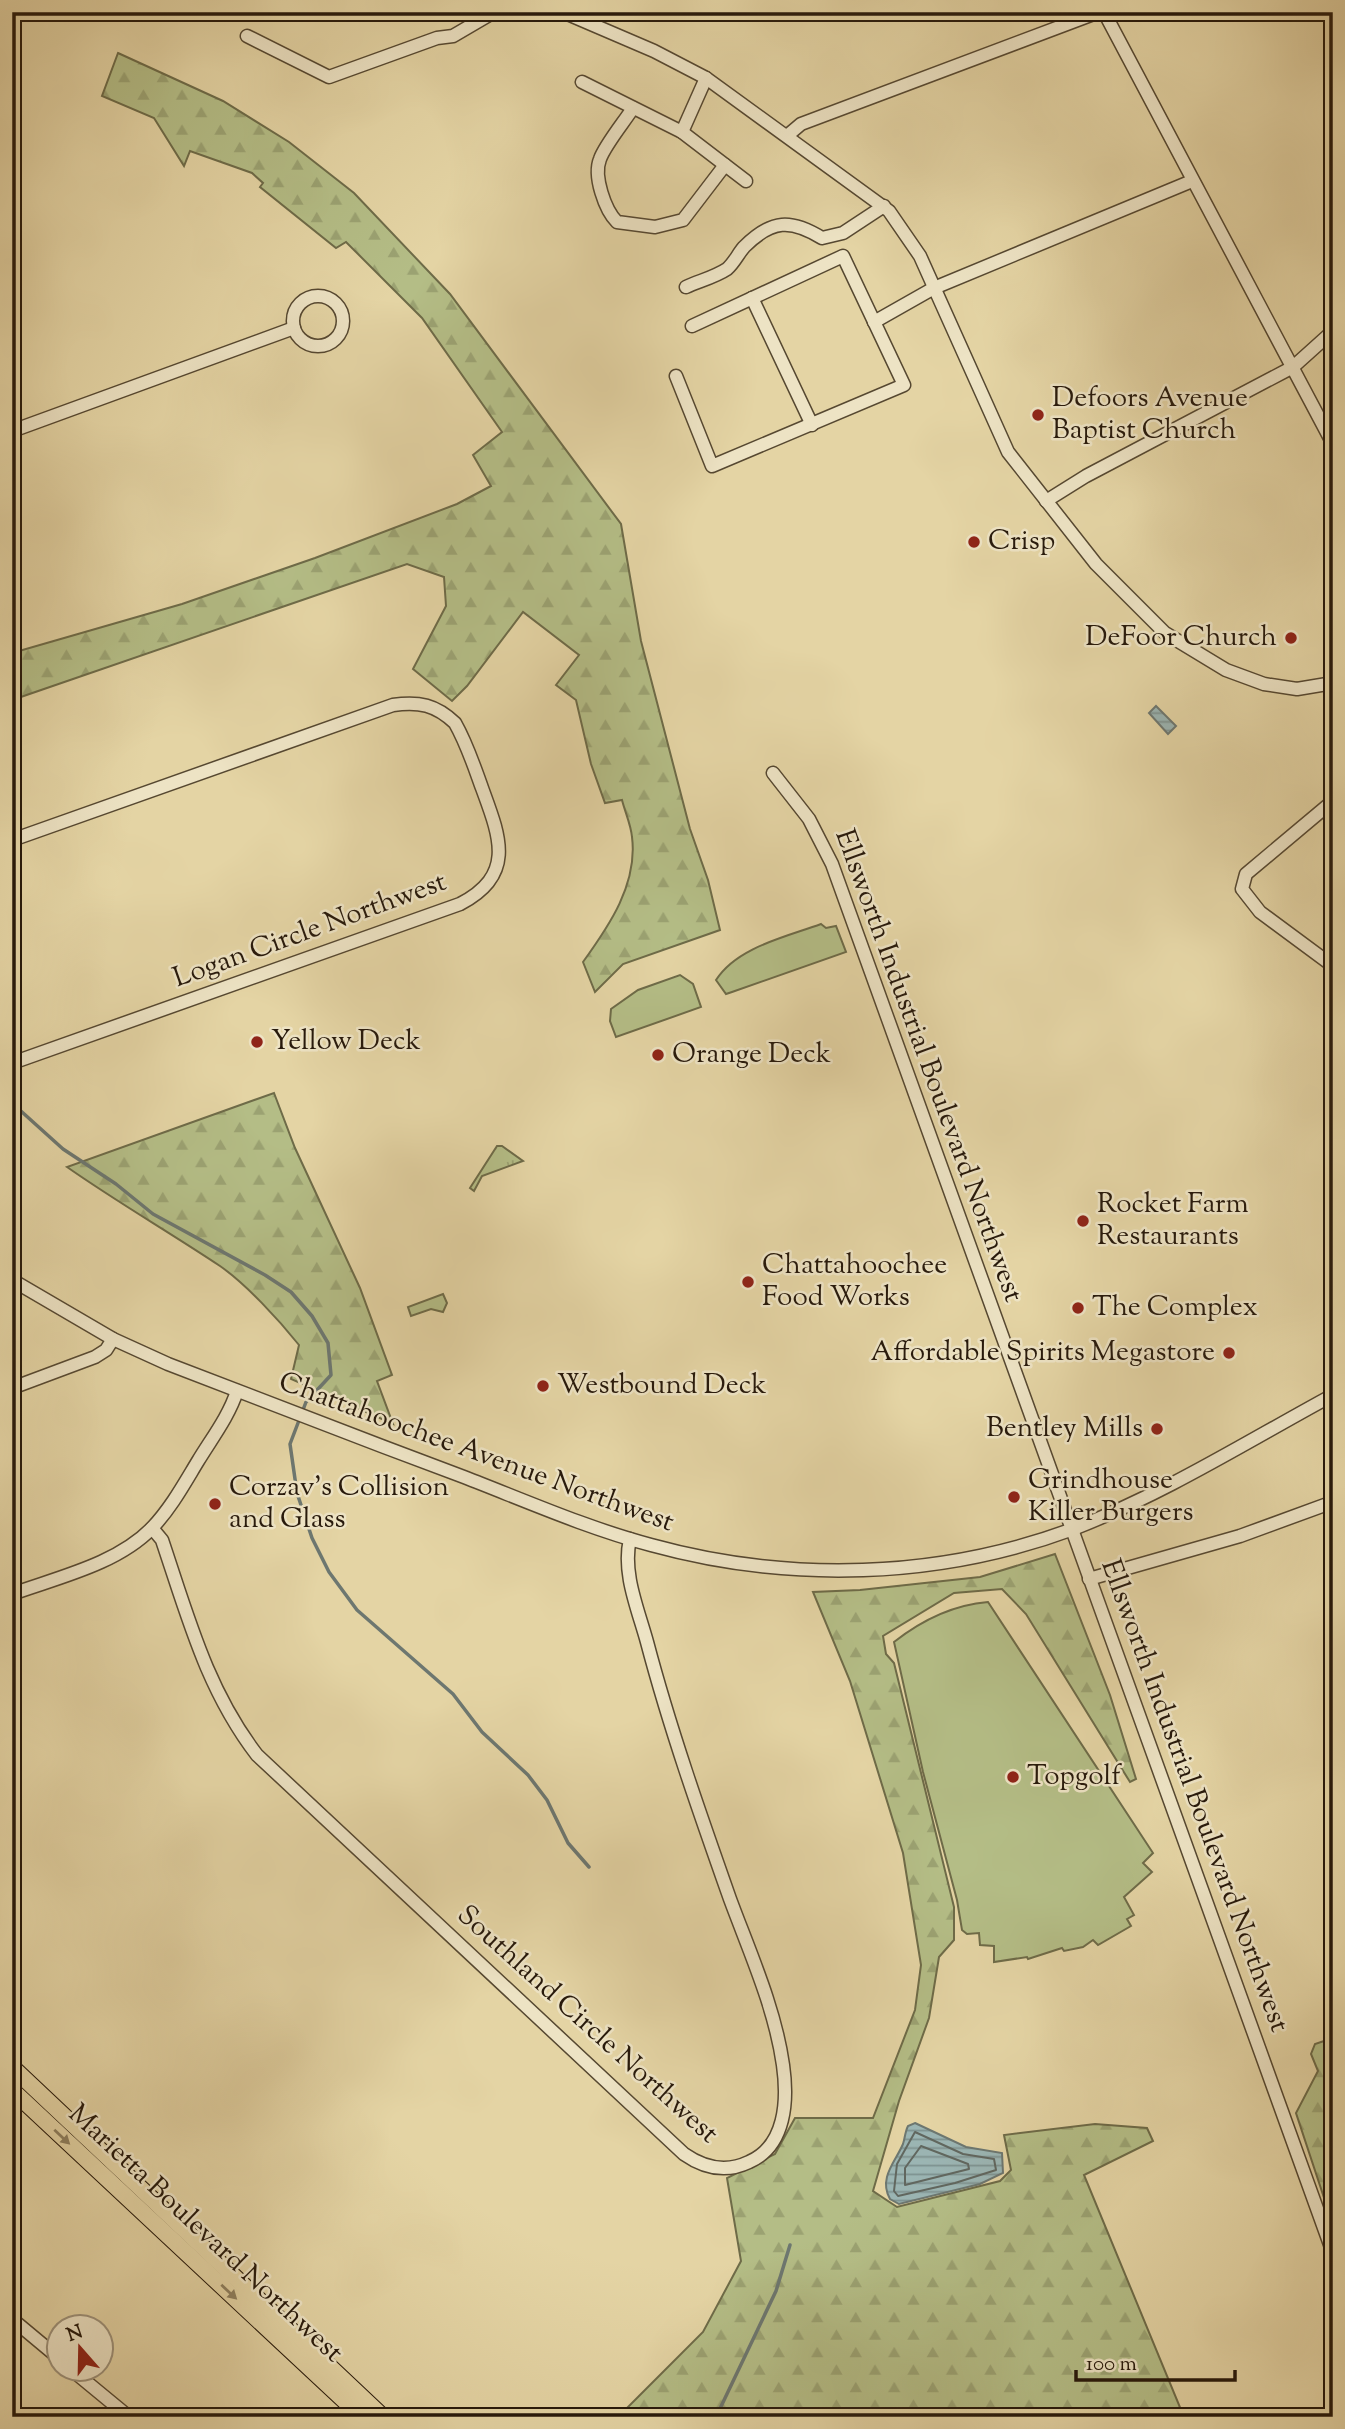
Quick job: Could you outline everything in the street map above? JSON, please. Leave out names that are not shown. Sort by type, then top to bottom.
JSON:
[{"type":"main road","points":[[12,2067],[383,2417]]},
{"type":"main road","name":"Marietta Boulevard Northwest","points":[[12,2090],[362,2417]]},
{"type":"street","points":[[468,26],[479,12]]},
{"type":"street","points":[[247,36],[329,77],[437,38],[453,36],[494,12]]},
{"type":"street","points":[[563,12],[654,51],[705,78],[884,206],[912,241],[1008,452],[1131,602],[1166,633],[1208,660],[1245,678],[1282,688],[1313,688],[1333,683]]},
{"type":"street","points":[[788,135],[801,124],[1102,12],[1333,444]]},
{"type":"street","points":[[687,136],[705,78]]},
{"type":"street","points":[[582,82],[687,136],[746,181]]},
{"type":"street","points":[[633,108],[600,159],[598,173],[604,198],[617,222],[655,227],[683,220],[725,165]]},
{"type":"street","points":[[874,323],[934,288],[1192,181]]},
{"type":"street","points":[[686,287],[728,268],[742,249],[763,232],[782,224],[799,225],[822,238],[843,233],[884,206]]},
{"type":"street","points":[[676,376],[712,466],[904,385],[843,256],[692,326]]},
{"type":"street","points":[[310,298],[326,298],[333,302],[342,315],[342,324],[336,338],[321,346],[305,343],[294,328],[297,307],[310,298]]},
{"type":"street","points":[[752,298],[811,425]]},
{"type":"street","points":[[12,431],[294,328]]},
{"type":"street","points":[[1046,501],[1086,476],[1293,367],[1333,331]]},
{"type":"street","name":"Logan Circle Northwest","points":[[12,840],[393,705],[411,702],[436,708],[455,723],[464,739],[500,839],[500,856],[488,884],[476,896],[460,904],[12,1063]]},
{"type":"street","name":"Ellsworth Industrial Boulevard Northwest","points":[[773,773],[809,819],[832,864],[1333,2253]]},
{"type":"street","points":[[1333,801],[1246,874],[1242,883],[1244,895],[1265,916],[1333,966]]},
{"type":"street","name":"Chattahoochee Avenue Northwest","points":[[12,1280],[113,1339],[237,1391],[630,1539],[741,1564],[799,1570],[857,1571],[960,1560],[1072,1529],[1147,1496],[1333,1395]]},
{"type":"street","points":[[12,1388],[95,1357],[106,1350],[113,1339]]},
{"type":"street","points":[[12,1594],[107,1559],[152,1528],[170,1506],[228,1412],[237,1391]]},
{"type":"street","points":[[1089,1579],[1240,1536],[1333,1502]]},
{"type":"street","name":"Southland Circle Northwest","points":[[152,1528],[162,1540],[215,1691],[234,1725],[257,1755],[684,2154],[711,2167],[737,2167],[765,2152],[780,2128],[785,2089],[783,2065],[764,1992],[662,1699],[627,1564],[630,1539]]},
{"type":"street","points":[[12,2319],[46,2347]]},
{"type":"street","points":[[89,2384],[129,2417]]},
{"type":"green space","points":[[118,53],[223,101],[289,142],[354,193],[450,294],[621,524],[641,641],[690,829],[708,880],[720,930],[623,964],[595,992],[583,962],[620,904],[631,871],[633,854],[632,837],[622,800],[605,803],[591,764],[576,700],[556,685],[579,655],[523,612],[467,686],[452,701],[413,669],[446,606],[444,577],[407,564],[12,700],[12,653],[182,604],[315,558],[457,504],[491,486],[473,455],[502,432],[422,318],[346,242],[336,248],[260,187],[263,183],[252,173],[190,151],[184,166],[154,118],[102,96]]},
{"type":"green space","points":[[821,924],[826,928],[836,926],[846,952],[726,994],[716,980],[736,959],[749,951]]},
{"type":"green space","points":[[680,975],[693,984],[701,1007],[616,1037],[610,1021],[611,1009],[638,990]]},
{"type":"green space","points":[[274,1093],[295,1148],[360,1288],[392,1375],[377,1381],[393,1424],[291,1379],[299,1345],[251,1292],[220,1266],[67,1167]]},
{"type":"green space","points":[[497,1146],[502,1146],[523,1161],[482,1176],[474,1191],[470,1188]]},
{"type":"green space","points":[[443,1294],[447,1303],[443,1312],[431,1309],[411,1316],[408,1307]]},
{"type":"green space","points":[[1055,1554],[1110,1695],[1136,1779],[1130,1782],[1026,1614],[1002,1589],[954,1593],[883,1636],[886,1654],[894,1663],[954,1907],[954,1940],[939,1957],[929,2018],[899,2101],[873,2191],[897,2207],[1000,2181],[1011,2170],[1004,2135],[1095,2124],[1147,2128],[1153,2141],[1084,2175],[1184,2417],[618,2417],[703,2332],[741,2261],[727,2178],[775,2154],[795,2118],[873,2118],[915,2010],[921,1965],[903,1853],[850,1681],[813,1592],[860,1590],[980,1577]]},
{"type":"green space","name":"Topgolf","points":[[988,1602],[1153,1853],[1143,1863],[1152,1872],[1124,1897],[1134,1915],[1127,1919],[1131,1926],[1098,1945],[1093,1940],[1083,1947],[1064,1951],[1062,1948],[1028,1959],[994,1962],[994,1946],[980,1945],[979,1933],[967,1934],[962,1930],[894,1642],[938,1615],[962,1606]]},
{"type":"green space","points":[[1333,2038],[1333,2225],[1296,2113],[1318,2071],[1311,2054],[1315,2044]]},
{"type":"water","points":[[1156,706],[1176,726],[1168,734],[1149,713]]},
{"type":"water","points":[[915,2123],[966,2147],[1002,2153],[1003,2173],[980,2184],[899,2204],[890,2199],[886,2184],[889,2170],[903,2144],[908,2126]]},
{"type":"waterway","points":[[12,1103],[63,1149],[116,1184],[153,1214],[265,1275],[291,1292],[312,1316],[328,1343],[331,1375],[306,1402],[290,1444],[297,1493],[312,1538],[329,1572],[357,1610],[453,1694],[482,1732],[528,1775],[547,1800],[568,1843],[589,1867]]},
{"type":"waterway","points":[[716,2417],[776,2291],[790,2245]]},
{"type":"place","name":"Defoors Avenue Baptist Church","points":[[1038,415]]},
{"type":"place","name":"Crisp","points":[[974,542]]},
{"type":"place","name":"DeFoor Church","points":[[1291,638]]},
{"type":"place","name":"Yellow Deck","points":[[257,1042]]},
{"type":"place","name":"Orange Deck","points":[[658,1055]]},
{"type":"place","name":"Rocket Farm Restaurants","points":[[1083,1221]]},
{"type":"place","name":"Chattahoochee Food Works","points":[[748,1282]]},
{"type":"place","name":"The Complex","points":[[1078,1308]]},
{"type":"place","name":"Affordable Spirits Megastore","points":[[1229,1353]]},
{"type":"place","name":"Westbound Deck","points":[[543,1386]]},
{"type":"place","name":"Bentley Mills","points":[[1157,1429]]},
{"type":"place","name":"Grindhouse Killer Burgers","points":[[1014,1497]]},
{"type":"place","name":"Corzav's Collision and Glass","points":[[215,1504]]},
{"type":"place","name":"Topgolf","points":[[1013,1777]]}]
